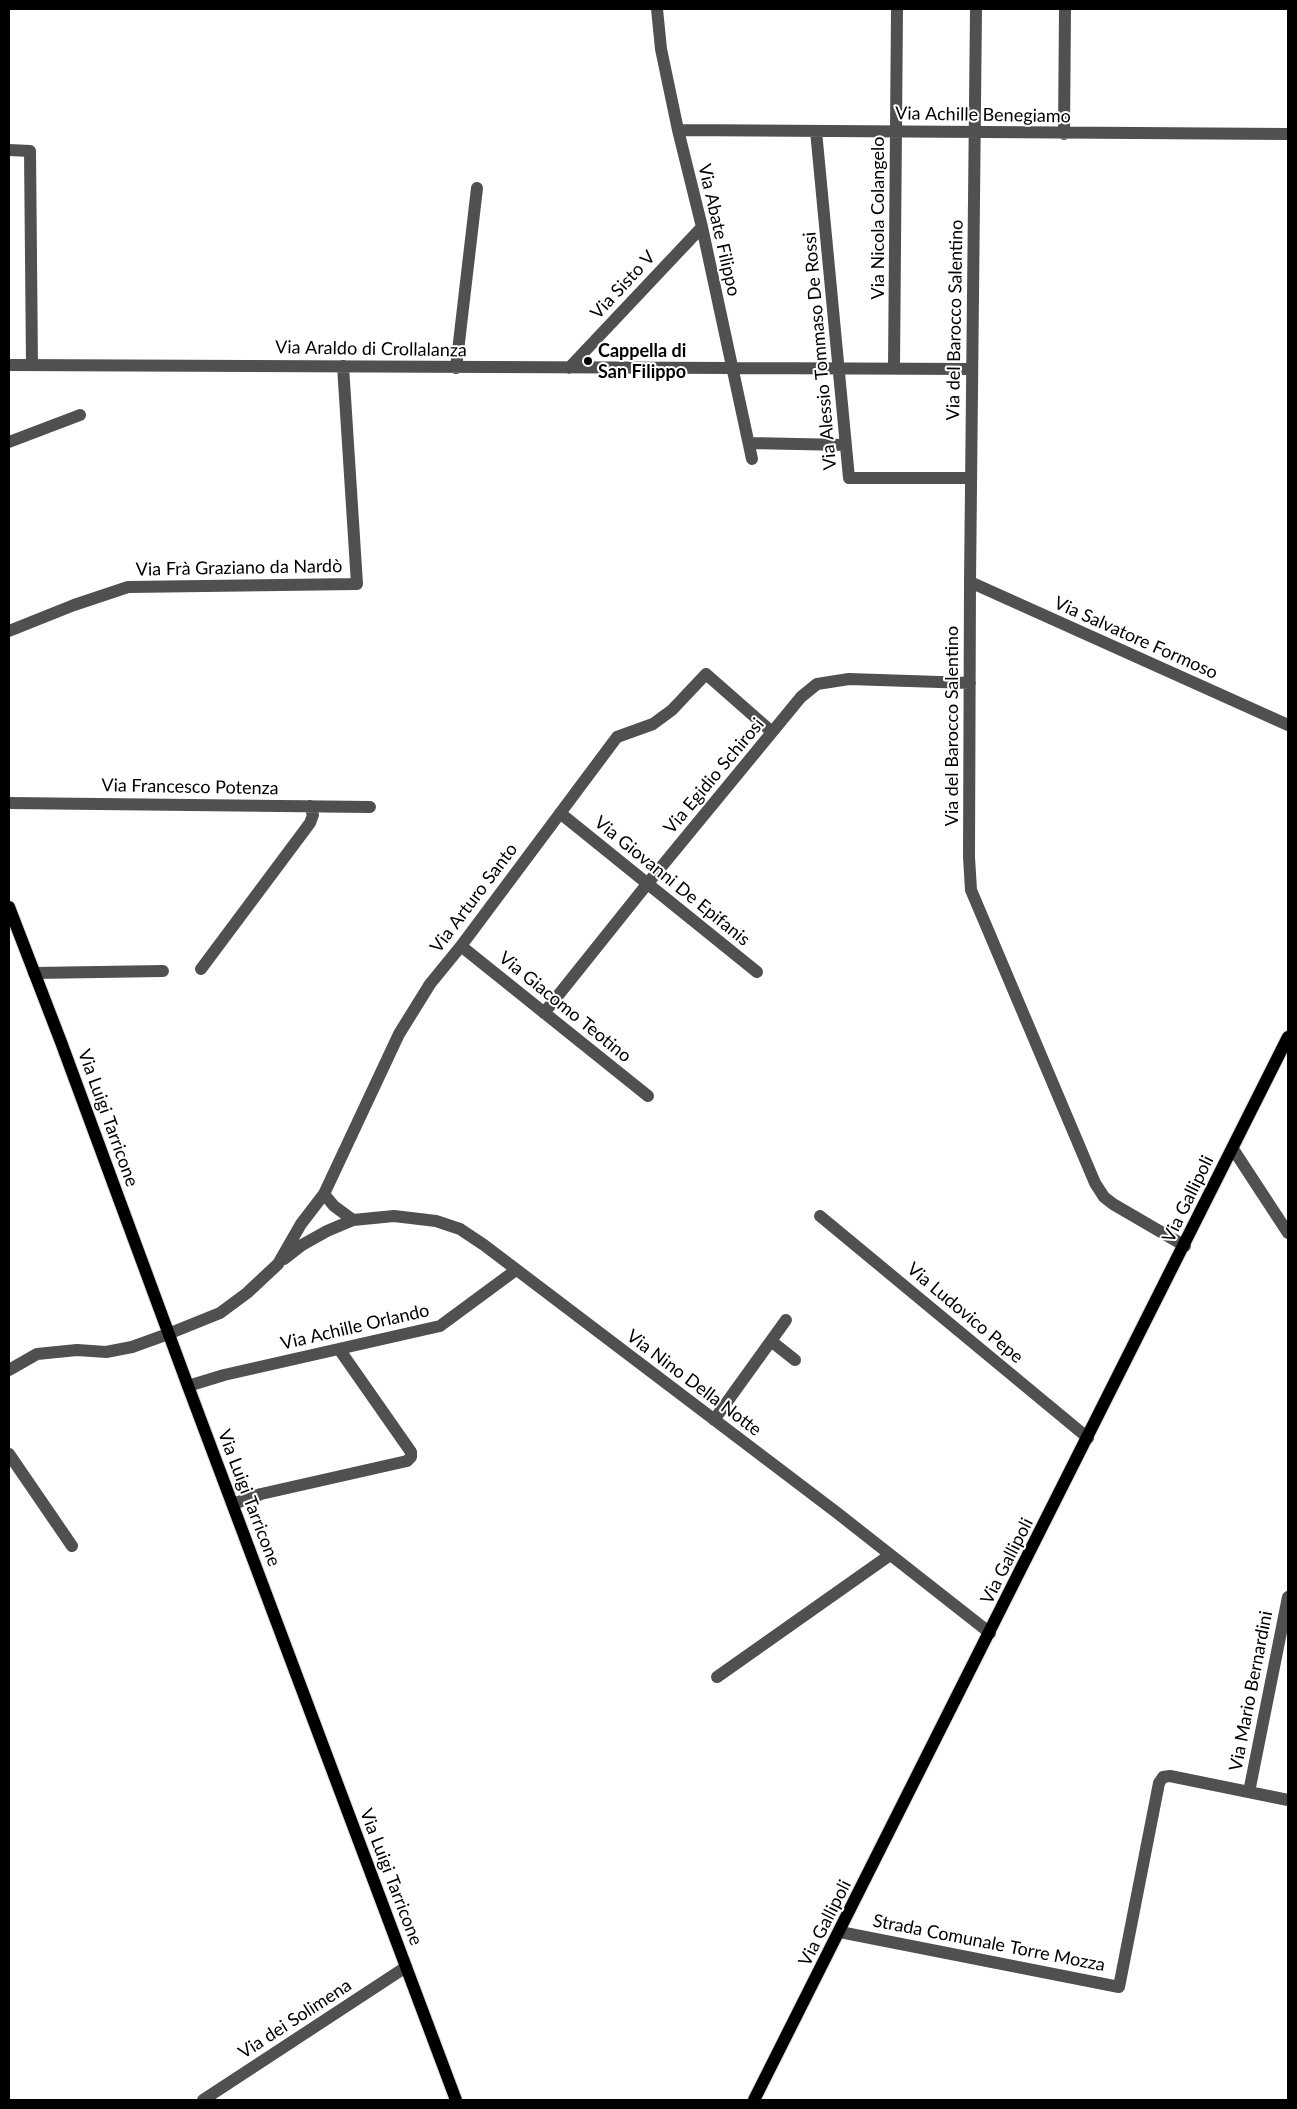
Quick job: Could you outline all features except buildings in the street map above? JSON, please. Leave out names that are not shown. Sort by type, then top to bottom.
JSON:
[{"type":"main road","name":"Via Luigi Tarricone","points":[[9,907],[456,2100]]},
{"type":"main road","name":"Via Gallipoli","points":[[754,2100],[1233,1149],[1286,1048]]},
{"type":"street","name":"Via Abate Filippo","points":[[657,9],[661,48],[678,130],[702,227],[752,459]]},
{"type":"street","name":"Via Nicola Colangelo","points":[[894,367],[898,9]]},
{"type":"street","name":"Via del Barocco Salentino","points":[[976,9],[970,582],[969,857],[971,890],[1095,1184],[1104,1197],[1113,1204],[1185,1246]]},
{"type":"street","points":[[1064,9],[1064,134]]},
{"type":"street","name":"Via Achille Benegiamo","points":[[678,130],[1288,134]]},
{"type":"street","name":"Via Alessio Tommaso De Rossi","points":[[816,131],[850,478],[971,478]]},
{"type":"street","points":[[9,150],[30,151],[32,365]]},
{"type":"street","points":[[456,368],[477,188]]},
{"type":"street","name":"Via Sisto V","points":[[569,368],[702,227]]},
{"type":"street","name":"Via Araldo di Crollalanza","points":[[9,365],[456,368],[972,368]]},
{"type":"street","name":"Via Frà Graziano da Nardò","points":[[9,631],[74,605],[128,587],[357,584],[343,366]]},
{"type":"street","points":[[9,442],[80,414]]},
{"type":"street","points":[[749,443],[846,445]]},
{"type":"street","name":"Via Salvatore Formoso","points":[[970,582],[1288,725]]},
{"type":"street","name":"Via Arturo Santo","points":[[278,1264],[302,1224],[324,1194],[399,1034],[430,984],[563,815],[617,737],[653,724],[672,710],[706,674],[772,732]]},
{"type":"street","name":"Via Egidio Schirosi","points":[[544,1013],[801,697],[817,684],[849,679],[970,683]]},
{"type":"street","name":"Via Francesco Potenza","points":[[9,803],[370,807]]},
{"type":"street","points":[[201,969],[310,823],[313,815],[310,806]]},
{"type":"street","name":"Via Giovanni De Epifanis","points":[[563,815],[757,972]]},
{"type":"street","name":"Via Giacomo Teotino","points":[[461,946],[648,1096]]},
{"type":"street","points":[[34,974],[163,971]]},
{"type":"street","points":[[1233,1149],[1288,1233]]},
{"type":"street","points":[[324,1194],[334,1206],[354,1220]]},
{"type":"street","name":"Via Nino Della Notte","points":[[354,1220],[394,1216],[436,1221],[460,1229],[714,1420],[990,1633]]},
{"type":"street","name":"Via Ludovico Pepe","points":[[820,1216],[1088,1438]]},
{"type":"street","name":"Via Arturo Santo","points":[[9,1370],[37,1354],[77,1350],[106,1352],[132,1347],[220,1313],[247,1293],[302,1245],[327,1230],[354,1220]]},
{"type":"street","name":"Via Achille Orlando","points":[[188,1386],[224,1375],[440,1326],[516,1270]]},
{"type":"street","points":[[714,1420],[786,1320]]},
{"type":"street","points":[[771,1341],[795,1360]]},
{"type":"street","points":[[233,1504],[261,1494],[407,1461],[411,1457],[411,1452],[339,1349]]},
{"type":"street","points":[[9,1454],[72,1546]]},
{"type":"street","points":[[717,1677],[890,1555]]},
{"type":"street","name":"Via Mario Bernardini","points":[[1249,1792],[1288,1597]]},
{"type":"street","name":"Strada Comunale Torre Mozza","points":[[840,1932],[1120,1987],[1160,1783],[1163,1777],[1170,1776],[1288,1800]]},
{"type":"street","name":"Via dei Solimena","points":[[203,2100],[406,1967]]},
{"type":"place","name":"Cappella di San Filippo","points":[[588,361]]}]
